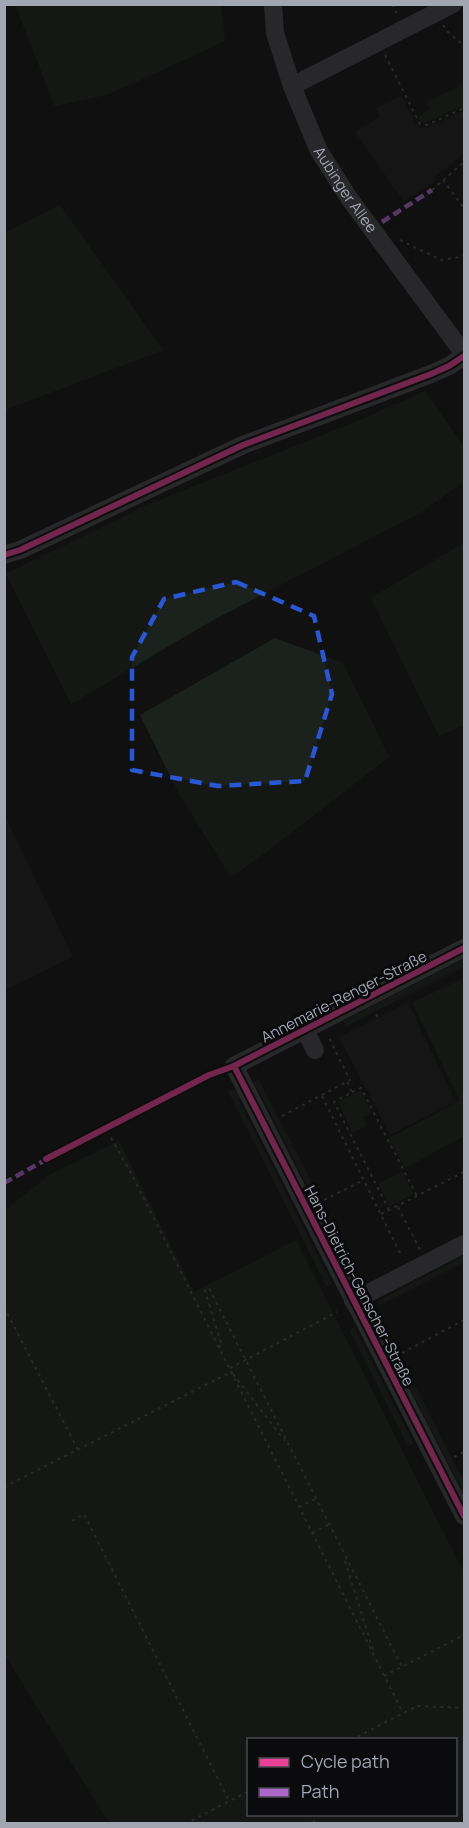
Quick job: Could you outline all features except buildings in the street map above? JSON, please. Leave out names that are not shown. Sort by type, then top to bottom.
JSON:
[{"type":"street","name":"Aubinger Allee","points":[[273,4],[276,33],[292,86],[319,151],[349,198],[465,355]]},
{"type":"street","points":[[292,86],[453,4]]},
{"type":"street","points":[[4,555],[20,550],[243,445],[431,374],[465,355]]},
{"type":"street","name":"Annemarie-Renger-Straße","points":[[234,1066],[465,948]]},
{"type":"street","points":[[305,1030],[322,1044]]},
{"type":"street","name":"Hans-Dietrich-Genscher-Straße","points":[[234,1066],[465,1516]]},
{"type":"street","points":[[353,1301],[465,1244]]},
{"type":"path","points":[[436,13],[447,31],[465,46]]},
{"type":"path","points":[[378,43],[420,124],[427,125],[465,108]]},
{"type":"path","points":[[432,190],[465,162]]},
{"type":"path","points":[[443,180],[465,208]]},
{"type":"path","points":[[383,244],[392,236],[441,260],[465,255]]},
{"type":"path","points":[[282,1116],[351,1080],[322,1044]]},
{"type":"path","points":[[347,1082],[352,1092]]},
{"type":"path","points":[[389,1210],[334,1102],[352,1092],[361,1088],[417,1196]]},
{"type":"path","points":[[322,1096],[410,1272]]},
{"type":"path","points":[[337,1127],[345,1123]]},
{"type":"path","points":[[111,1138],[403,1713]]},
{"type":"path","points":[[351,1154],[358,1149]]},
{"type":"path","points":[[381,1214],[465,1172]]},
{"type":"path","points":[[324,1200],[364,1180]]},
{"type":"path","points":[[398,1206],[423,1255]]},
{"type":"path","points":[[218,1347],[222,1346],[205,1291],[209,1288],[402,1667]]},
{"type":"path","points":[[4,1307],[78,1450]]},
{"type":"path","points":[[229,1368],[337,1312]]},
{"type":"path","points":[[402,1353],[465,1320]]},
{"type":"path","points":[[229,1368],[289,1446]]},
{"type":"path","points":[[4,1487],[231,1372]]},
{"type":"path","points":[[454,1457],[465,1452]]},
{"type":"path","points":[[299,1507],[315,1499]]},
{"type":"path","points":[[72,1521],[84,1514],[229,1801]]},
{"type":"path","points":[[312,1533],[328,1525]]},
{"type":"path","points":[[342,1552],[376,1661]]},
{"type":"path","points":[[384,1676],[465,1635]]},
{"type":"path","points":[[355,1738],[417,1706],[465,1708]]},
{"type":"path","points":[[185,1824],[247,1792]]},
{"type":"highlighted area","points":[[236,582],[314,616],[332,694],[305,781],[218,786],[132,770],[132,657],[164,599]]},
{"type":"shaded area","points":[[15,5],[221,5],[225,41],[110,94],[55,106]]},
{"type":"shaded area","points":[[464,84],[464,105],[427,122],[421,122],[419,117],[430,109],[427,102]]},
{"type":"shaded area","points":[[401,96],[417,125],[422,128],[464,111],[464,154],[434,177],[436,180],[404,202],[355,132],[380,117],[376,108]]},
{"type":"shaded area","points":[[60,205],[163,350],[5,410],[5,233]]},
{"type":"shaded area","points":[[425,391],[464,447],[464,481],[423,511],[208,623],[71,704],[6,574],[149,504],[351,424]]},
{"type":"shaded area","points":[[464,543],[464,725],[439,736],[371,598]]},
{"type":"shaded area","points":[[275,638],[343,663],[389,757],[231,877],[178,792],[140,715]]},
{"type":"shaded area","points":[[4,814],[73,957],[5,990],[4,990]]},
{"type":"shaded area","points":[[464,959],[464,966],[346,1026],[343,1021]]},
{"type":"shaded area","points":[[464,978],[464,1136],[405,1168],[389,1138],[460,1101],[412,1003]]},
{"type":"shaded area","points":[[408,1002],[456,1102],[390,1135],[339,1037]]},
{"type":"shaded area","points":[[259,1080],[357,1270],[352,1274],[258,1089],[254,1090],[251,1084]]},
{"type":"shaded area","points":[[231,1090],[242,1096],[238,1099],[332,1284],[326,1285],[228,1091]]},
{"type":"shaded area","points":[[361,1090],[371,1113],[363,1117],[367,1126],[353,1133],[338,1102]]},
{"type":"shaded area","points":[[119,1141],[194,1292],[296,1240],[464,1573],[464,1823],[109,1823],[5,1655],[5,1210],[51,1174]]},
{"type":"shaded area","points":[[402,1172],[413,1194],[389,1206],[378,1184]]},
{"type":"shaded area","points":[[464,1256],[464,1262],[380,1305],[378,1301]]},
{"type":"shaded area","points":[[378,1315],[464,1482],[464,1495],[374,1317]]},
{"type":"shaded area","points":[[354,1327],[413,1444],[408,1446],[350,1331]]},
{"type":"marked path","points":[[382,222],[432,190]]},
{"type":"marked path","points":[[4,1183],[49,1158]]},
{"type":"cycle path","points":[[4,555],[20,550],[243,445],[431,374],[464,356]]},
{"type":"cycle path","points":[[46,1159],[464,948]]},
{"type":"cycle path","points":[[234,1066],[464,1516]]}]
